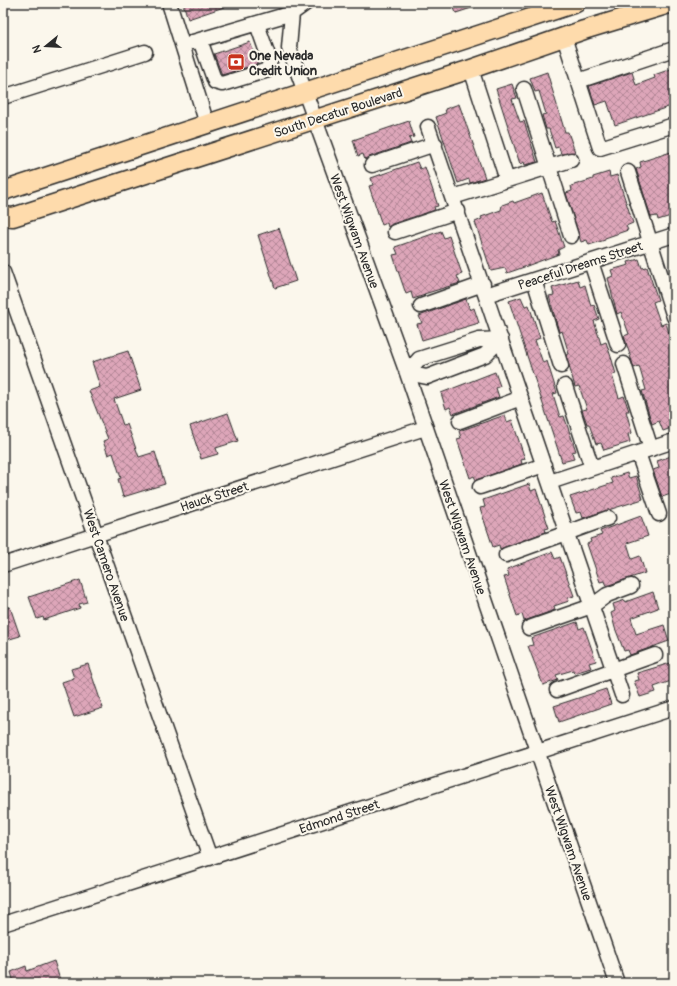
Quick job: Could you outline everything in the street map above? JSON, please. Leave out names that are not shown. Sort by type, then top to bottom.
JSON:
[{"type":"main road","points":[[3,192],[305,91],[576,3]]},
{"type":"main road","name":"South Decatur Boulevard","points":[[3,216],[13,217],[672,3]]},
{"type":"street","points":[[169,3],[206,124]]},
{"type":"street","points":[[182,46],[257,24],[315,3]]},
{"type":"street","name":"West Wigwam Avenue","points":[[299,8],[288,48],[407,373],[617,983]]},
{"type":"street","points":[[200,40],[215,82],[222,84],[268,70],[270,61],[257,24]]},
{"type":"street","points":[[564,37],[600,148],[674,125]]},
{"type":"street","points":[[578,81],[674,50]]},
{"type":"street","points":[[3,97],[145,52]]},
{"type":"street","points":[[471,69],[507,180]]},
{"type":"street","points":[[524,88],[570,236]]},
{"type":"street","points":[[428,127],[522,398],[622,695]]},
{"type":"street","points":[[372,165],[435,144]]},
{"type":"street","points":[[453,197],[571,160]]},
{"type":"street","points":[[628,172],[674,317]]},
{"type":"street","points":[[395,232],[458,211]]},
{"type":"street","name":"Peaceful Dreams Street","points":[[421,306],[484,290],[534,280],[674,235]]},
{"type":"street","points":[[591,262],[618,345]]},
{"type":"street","name":"West Camero Avenue","points":[[3,272],[210,858]]},
{"type":"street","points":[[534,280],[561,366]]},
{"type":"street","points":[[501,339],[485,355],[427,378],[407,373],[419,360],[479,340],[501,339]]},
{"type":"street","points":[[464,345],[470,361]]},
{"type":"street","points":[[624,364],[659,514]]},
{"type":"street","points":[[565,386],[592,468]]},
{"type":"street","points":[[460,421],[522,398]]},
{"type":"street","name":"Hauck Street","points":[[3,564],[425,428]]},
{"type":"street","points":[[550,482],[674,441]]},
{"type":"street","points":[[480,487],[544,465]]},
{"type":"street","points":[[506,555],[568,534],[608,518]]},
{"type":"street","points":[[529,628],[592,606],[607,595],[631,586]]},
{"type":"street","points":[[557,690],[655,656]]},
{"type":"street","name":"Edmond Street","points":[[3,924],[674,708]]},
{"type":"building","points":[[183,3],[230,3],[230,5],[188,19]]},
{"type":"building","points":[[452,3],[481,3],[481,5],[456,13]]},
{"type":"building","name":"One Nevada Credit Union","points":[[250,42],[258,64],[222,75],[214,54]]},
{"type":"building","points":[[674,68],[674,105],[615,125],[607,101],[595,105],[589,86],[632,72],[636,85],[655,78],[654,75]]},
{"type":"building","points":[[547,72],[565,132],[568,132],[575,152],[561,154],[559,147],[555,148],[549,129],[546,129],[542,115],[546,114],[539,91],[535,92],[530,78]]},
{"type":"building","points":[[512,84],[517,98],[512,99],[520,122],[524,121],[537,162],[525,165],[524,162],[520,164],[496,89]]},
{"type":"building","points":[[459,104],[485,178],[470,183],[469,179],[458,183],[436,117],[446,113],[445,109]]},
{"type":"building","points":[[409,121],[414,137],[409,138],[411,143],[369,157],[365,160],[363,154],[358,156],[353,140]]},
{"type":"building","points":[[674,151],[674,215],[658,220],[657,216],[651,217],[636,169],[641,167],[640,162]]},
{"type":"building","points":[[417,162],[420,169],[425,167],[438,206],[434,207],[435,210],[392,224],[388,227],[387,223],[382,225],[369,186],[373,185],[371,178]]},
{"type":"building","points":[[609,172],[610,177],[617,175],[633,223],[626,226],[628,230],[589,245],[587,240],[581,242],[566,193],[572,191],[571,186]]},
{"type":"building","points":[[542,193],[552,222],[555,221],[564,247],[558,250],[559,254],[507,273],[505,268],[491,271],[475,222],[482,219],[481,217],[501,210],[502,205],[513,201],[514,203]]},
{"type":"building","points":[[279,228],[296,281],[275,288],[258,235]]},
{"type":"building","points":[[441,231],[444,238],[449,236],[462,274],[457,276],[460,283],[413,299],[411,292],[406,294],[398,271],[393,255],[398,254],[395,247]]},
{"type":"building","points":[[639,259],[642,268],[647,267],[658,300],[653,302],[661,325],[666,323],[674,350],[674,427],[663,431],[659,421],[652,424],[642,391],[646,390],[639,366],[634,368],[624,336],[629,334],[621,312],[617,314],[608,278],[613,276],[611,270],[629,265],[628,262]]},
{"type":"building","points":[[578,280],[580,287],[585,285],[591,306],[594,305],[599,319],[594,321],[601,344],[606,342],[616,374],[612,375],[619,398],[624,396],[629,411],[626,411],[632,433],[628,434],[630,442],[604,450],[601,443],[596,444],[582,410],[587,409],[579,386],[575,387],[566,355],[569,354],[562,331],[559,332],[549,296],[554,295],[552,288]]},
{"type":"building","points":[[521,297],[525,306],[529,305],[540,338],[535,340],[543,363],[547,361],[557,393],[553,394],[560,417],[564,416],[576,451],[572,452],[574,459],[562,462],[509,301]]},
{"type":"building","points":[[466,299],[470,310],[474,308],[479,323],[422,340],[417,324],[422,323],[419,316]]},
{"type":"building","points":[[128,351],[141,390],[114,399],[123,425],[127,424],[139,457],[155,452],[165,484],[123,497],[118,479],[121,478],[113,453],[108,455],[103,441],[108,439],[89,391],[100,387],[92,362]]},
{"type":"building","points":[[495,372],[500,386],[496,388],[499,397],[453,414],[450,407],[446,409],[441,393]]},
{"type":"building","points":[[228,413],[238,441],[216,448],[218,454],[201,459],[190,426]]},
{"type":"building","points":[[505,415],[507,422],[512,420],[525,459],[521,460],[522,464],[476,480],[474,476],[470,478],[457,439],[461,438],[459,431]]},
{"type":"building","points":[[674,455],[674,493],[662,497],[653,470],[659,468],[657,461]]},
{"type":"building","points":[[627,473],[629,478],[636,476],[643,499],[583,518],[581,512],[576,513],[570,497],[613,483],[611,478]]},
{"type":"building","points":[[529,484],[531,491],[536,489],[549,528],[545,529],[546,532],[500,549],[499,545],[493,547],[480,508],[485,507],[483,500]]},
{"type":"building","points":[[641,516],[648,536],[627,543],[632,559],[640,556],[645,573],[606,586],[604,581],[600,582],[587,544],[591,542],[590,539],[602,535],[600,531]]},
{"type":"building","points":[[552,552],[555,559],[560,557],[574,596],[568,598],[569,601],[554,606],[555,610],[524,621],[522,614],[517,616],[504,577],[509,576],[507,569]]},
{"type":"building","points":[[80,580],[87,602],[79,604],[80,608],[44,620],[43,617],[37,619],[29,597]]},
{"type":"building","points":[[653,592],[658,608],[631,618],[636,634],[664,625],[669,641],[630,655],[628,650],[624,651],[615,628],[611,613],[615,611],[613,604],[625,600],[625,602]]},
{"type":"building","points":[[10,607],[20,636],[3,641],[3,609]]},
{"type":"building","points":[[577,622],[579,629],[584,627],[596,661],[589,663],[591,668],[574,673],[573,670],[556,675],[558,680],[543,685],[528,646],[533,645],[531,638]]},
{"type":"building","points":[[674,662],[674,680],[654,687],[656,692],[640,697],[634,681],[639,680],[637,673]]},
{"type":"building","points":[[88,664],[103,708],[74,717],[62,682],[74,678],[71,669]]},
{"type":"building","points":[[606,689],[611,704],[559,722],[554,706]]},
{"type":"building","points":[[54,961],[61,983],[14,983],[11,972],[26,966],[27,971]]},
{"type":"place","name":"One Nevada Credit Union","points":[[236,62]]}]
